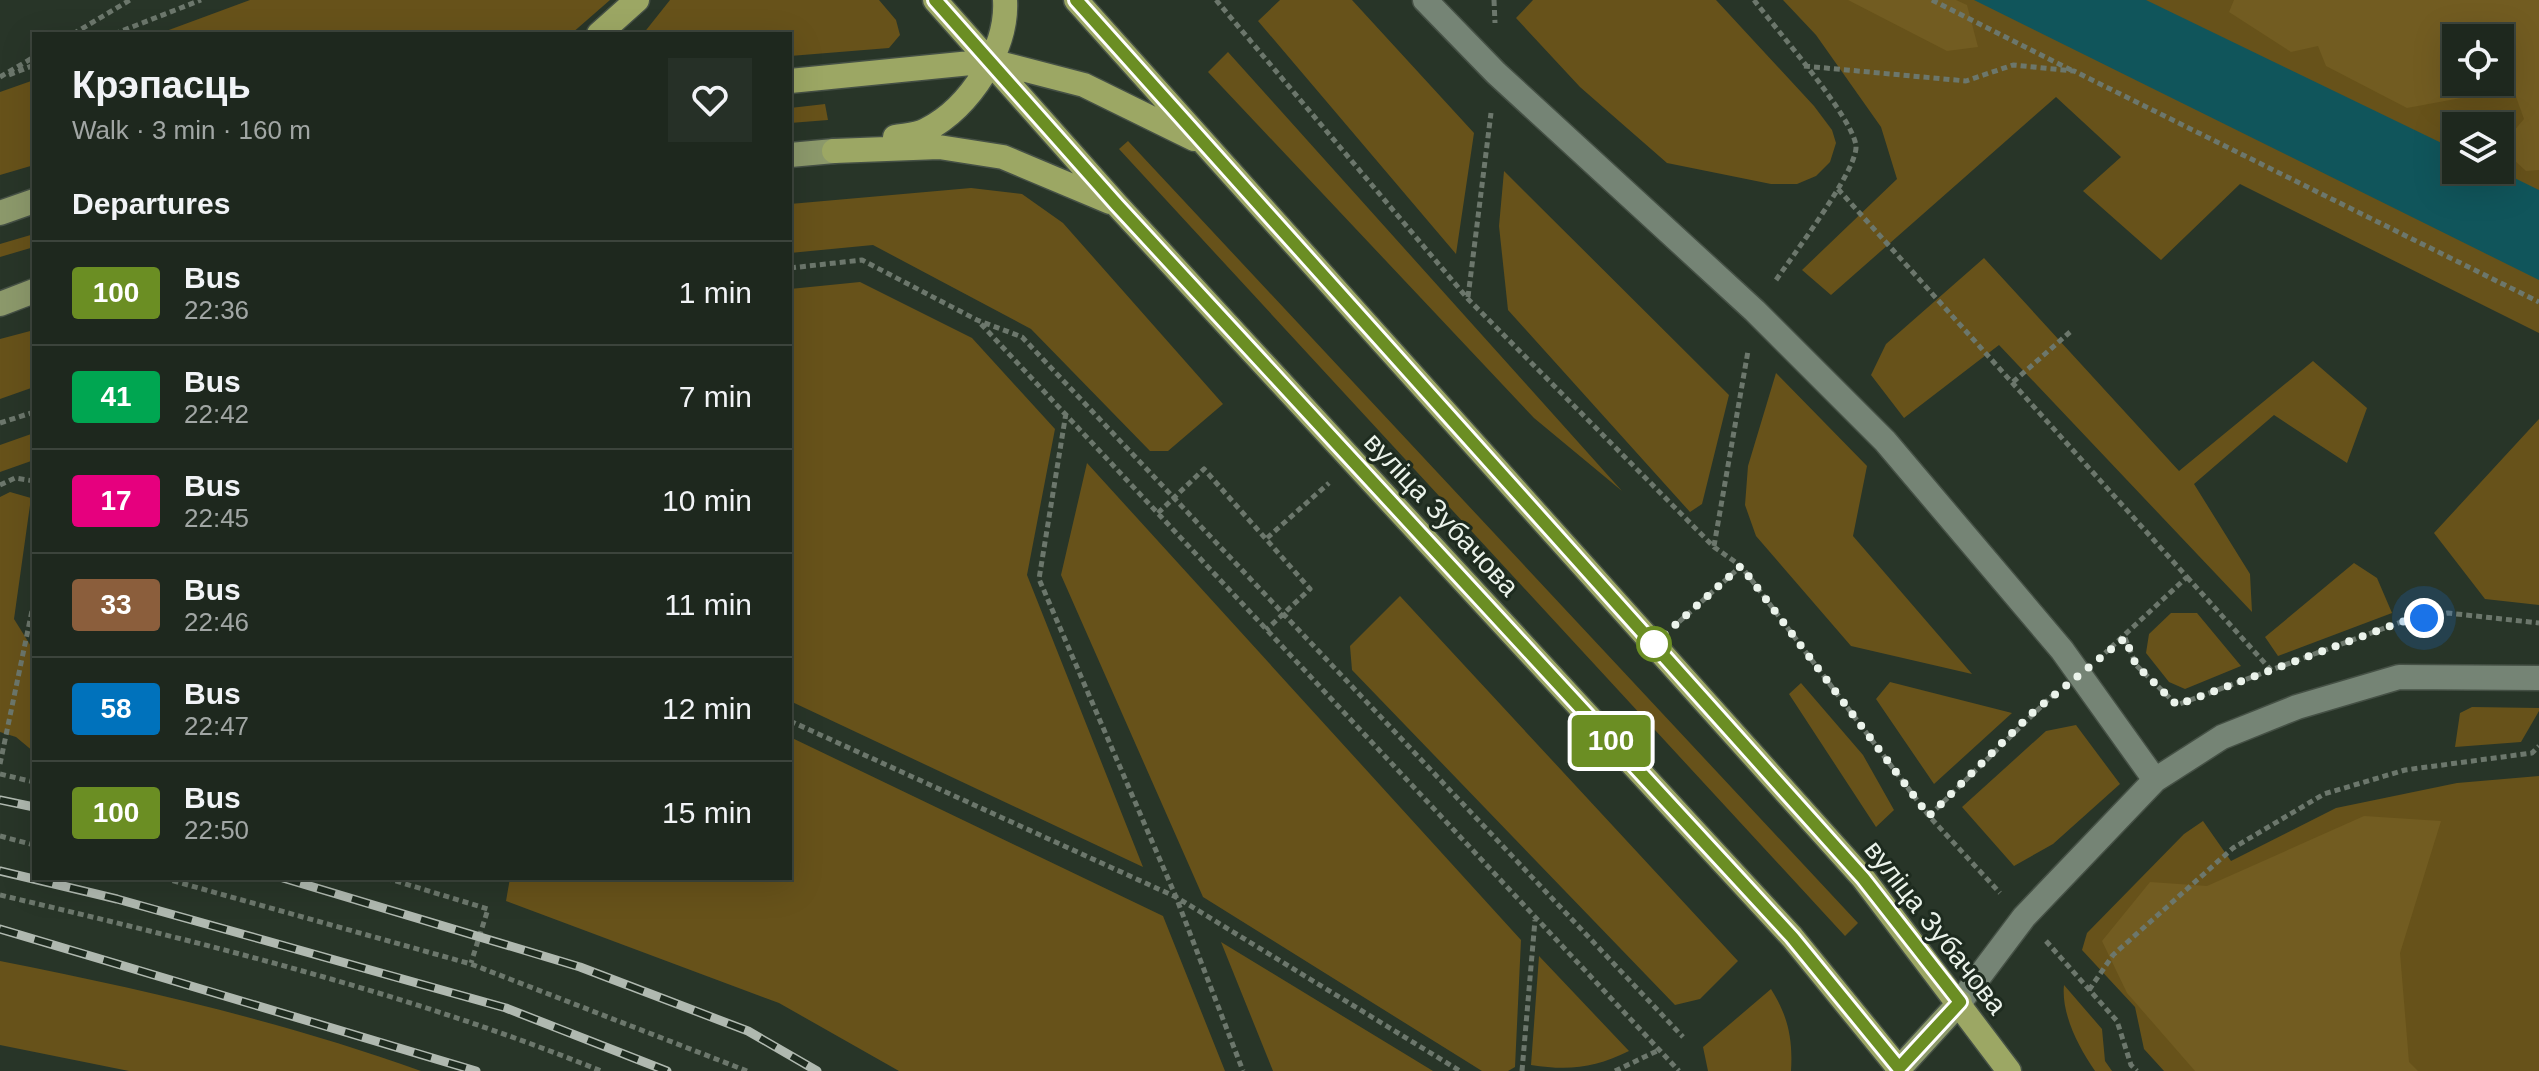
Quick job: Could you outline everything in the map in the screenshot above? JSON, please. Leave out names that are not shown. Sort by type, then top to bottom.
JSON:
[{"type":"highway","points":[[601,32],[637,0]]},
{"type":"highway","name":"вуліца Зубачова","points":[[935,0],[1117,205],[1792,937],[1899,1070]]},
{"type":"highway","points":[[834,151],[926,131],[957,107],[991,61],[1006,22],[1005,0]]},
{"type":"highway","name":"вуліца Зубачова","points":[[1076,0],[1863,878],[1960,1002],[2009,1071]]},
{"type":"highway","points":[[792,81],[991,61],[1084,85],[1207,145]]},
{"type":"highway","points":[[834,151],[939,147],[1003,157],[1117,205]]},
{"type":"main road","points":[[792,155],[834,151]]},
{"type":"main road","points":[[0,213],[32,202]]},
{"type":"main road","points":[[0,304],[32,292]]},
{"type":"main road","points":[[1899,1070],[1960,1002]]},
{"type":"street","points":[[1425,0],[1496,73],[1755,311],[1885,441],[2079,673],[2155,780]]},
{"type":"street","points":[[1960,1002],[2024,917],[2155,780],[2222,737],[2297,707],[2399,677],[2539,678]]},
{"type":"path","points":[[76,32],[130,0]]},
{"type":"path","points":[[119,32],[201,0]]},
{"type":"path","points":[[1216,0],[1468,299],[1714,547],[1741,566],[1929,816],[1973,864]]},
{"type":"path","points":[[1223,9],[1226,0]]},
{"type":"path","points":[[1468,299],[1496,73],[1494,0]]},
{"type":"path","points":[[1714,547],[1755,311],[1848,173],[1856,147],[1846,121],[1754,0]]},
{"type":"path","points":[[1932,0],[2539,302]]},
{"type":"path","points":[[0,78],[32,58]]},
{"type":"path","points":[[1804,66],[1966,81],[2013,65],[2074,71]]},
{"type":"path","points":[[0,78],[32,66]]},
{"type":"path","points":[[1838,189],[2271,670]]},
{"type":"path","points":[[792,268],[862,260],[977,320],[1022,337],[1683,1037]]},
{"type":"path","points":[[977,320],[1679,1071]]},
{"type":"path","points":[[2013,382],[2070,332]]},
{"type":"path","points":[[1066,412],[1039,579],[1176,897],[1243,1071]]},
{"type":"path","points":[[0,423],[32,413]]},
{"type":"path","points":[[1267,538],[1353,462]]},
{"type":"path","points":[[1158,513],[1204,469],[1310,589],[1266,630]]},
{"type":"path","points":[[0,485],[15,478],[32,481]]},
{"type":"path","points":[[1654,644],[1741,566]]},
{"type":"path","points":[[1929,816],[2031,714],[2125,638],[2187,577]]},
{"type":"path","points":[[0,764],[32,611]]},
{"type":"path","points":[[2125,638],[2136,665],[2177,705],[2417,619],[2448,613],[2539,623]]},
{"type":"path","points":[[792,722],[1176,897],[1460,1071]]},
{"type":"path","points":[[2089,990],[2113,955],[2233,848],[2324,794],[2405,770],[2532,753],[2539,746]]},
{"type":"path","points":[[0,774],[32,782]]},
{"type":"path","points":[[0,836],[32,844]]},
{"type":"path","points":[[170,880],[471,964],[747,1071]]},
{"type":"path","points":[[393,880],[488,909],[471,964]]},
{"type":"path","points":[[0,895],[275,961],[402,1001],[601,1071]]},
{"type":"path","points":[[1522,1071],[1535,920]]},
{"type":"path","points":[[2057,953],[2117,1021],[2131,1065],[2137,1071]]},
{"type":"path","points":[[1615,1071],[1659,1050]]},
{"type":"shaded area","points":[[250,0],[610,0],[573,32],[163,32]]},
{"type":"shaded area","points":[[670,0],[879,0],[896,20],[900,35],[889,48],[792,56],[792,32],[645,32]]},
{"type":"shaded area","points":[[1280,0],[1352,0],[1474,133],[1456,254],[1258,21]]},
{"type":"shaded area","points":[[1533,0],[1716,0],[1814,106],[1832,130],[1836,143],[1830,162],[1816,176],[1797,184],[1771,184],[1667,163],[1580,87],[1516,18]]},
{"type":"shaded area","points":[[1783,0],[2539,0],[2539,333],[2240,184],[2161,260],[2083,191],[2121,157],[2056,97],[1831,295],[1802,270],[1897,179],[1881,127],[1816,35]]},
{"type":"shaded area","points":[[1848,0],[1956,0],[1967,5],[1978,47],[1947,51]]},
{"type":"shaded area","points":[[2234,0],[2539,0],[2539,170],[2526,171],[2514,160],[2514,131],[2524,119],[2514,94],[2514,24],[2442,24],[2442,96],[2488,96],[2407,108],[2326,66],[2318,46],[2291,52],[2229,12]]},
{"type":"shaded area","points":[[1228,52],[1622,491],[1534,418],[1208,72]]},
{"type":"shaded area","points":[[32,81],[32,166],[0,175],[0,92]]},
{"type":"shaded area","points":[[825,104],[828,120],[792,123],[792,108]]},
{"type":"shaded area","points":[[1128,141],[1858,923],[1845,936],[1119,149]]},
{"type":"shaded area","points":[[1504,171],[1729,395],[1702,504],[1690,512],[1508,310],[1499,226]]},
{"type":"shaded area","points":[[971,188],[1022,194],[1063,223],[1223,404],[1168,451],[1150,451],[1031,329],[873,245],[792,253],[792,204]]},
{"type":"shaded area","points":[[32,235],[32,248],[0,257],[0,244]]},
{"type":"shaded area","points":[[1984,258],[2179,471],[2313,361],[2367,408],[2347,463],[2274,415],[2194,484],[2250,574],[2252,612],[1999,345],[1904,418],[1871,375],[1886,344]]},
{"type":"shaded area","points":[[860,282],[972,338],[1055,429],[1027,575],[1143,867],[792,702],[792,289]]},
{"type":"shaded area","points":[[32,331],[32,388],[0,399],[0,339]]},
{"type":"shaded area","points":[[1776,373],[1867,466],[1853,536],[1972,674],[1851,646],[1756,536],[1745,505],[1748,466]]},
{"type":"shaded area","points":[[2539,419],[2539,605],[2485,599],[2434,533]]},
{"type":"shaded area","points":[[32,434],[32,461],[0,472],[0,445]]},
{"type":"shaded area","points":[[1087,463],[1521,940],[1515,1067],[1508,1071],[1482,1071],[1203,897],[1061,575]]},
{"type":"shaded area","points":[[10,492],[31,498],[14,619],[32,648],[32,750],[16,737],[0,732],[0,497]]},
{"type":"shaded area","points":[[2354,563],[2377,578],[2392,613],[2278,656],[2265,637]]},
{"type":"shaded area","points":[[1400,596],[1738,961],[1700,999],[1675,1005],[1352,670],[1350,646]]},
{"type":"shaded area","points":[[2171,613],[2197,613],[2241,666],[2185,689],[2169,682],[2146,653],[2149,634]]},
{"type":"shaded area","points":[[1890,682],[2012,713],[1934,784],[1876,699]]},
{"type":"shaded area","points":[[1801,683],[1863,755],[1894,810],[1876,827],[1789,694]]},
{"type":"shaded area","points":[[2472,707],[2539,708],[2539,711],[2521,742],[2455,747],[2460,713]]},
{"type":"shaded area","points":[[2076,725],[2120,784],[2053,844],[2014,866],[1962,807],[2046,731]]},
{"type":"shaded area","points":[[792,738],[1163,916],[1225,1071],[899,1071],[779,1003],[506,901],[510,880],[792,880]]},
{"type":"shaded area","points":[[2539,776],[2539,1071],[2164,1071],[2144,1049],[2135,1007],[2082,950],[2087,933],[2184,834],[2203,821],[2231,861],[2336,808],[2457,783]]},
{"type":"shaded area","points":[[2364,816],[2441,821],[2400,953],[2409,1062],[2418,1071],[2195,1071],[2127,993],[2102,941],[2150,882],[2207,886]]},
{"type":"shaded area","points":[[1221,942],[1433,1071],[1273,1071]]},
{"type":"shaded area","points":[[1539,956],[1629,1051],[1582,1067],[1531,1065]]},
{"type":"shaded area","points":[[0,961],[213,1008],[318,1037],[421,1071],[129,1071],[0,1045]]},
{"type":"shaded area","points":[[2064,985],[2102,1029],[2105,1061],[2112,1071],[2095,1071],[2083,1052],[2068,1019]]},
{"type":"shaded area","points":[[1771,989],[1788,1028],[1791,1071],[1708,1071],[1703,1047]]},
{"type":"water","points":[[1974,0],[2146,0],[2442,143],[2442,184],[2514,184],[2514,178],[2539,190],[2539,280]]},
{"type":"railway","points":[[0,800],[32,807]]},
{"type":"railway","points":[[0,871],[32,879]]},
{"type":"railway","points":[[38,880],[117,899],[506,1008],[667,1071]]},
{"type":"railway","points":[[290,880],[580,967],[748,1031],[817,1071]]},
{"type":"railway","points":[[0,929],[476,1071]]},
{"type":"bus line","name":"100","points":[[935,0],[1117,205],[1792,937],[1899,1068],[1960,1002],[1863,878],[1076,0]]},
{"type":"route","points":[[1654,644],[1741,566],[1815,660],[1929,816],[2031,714],[2125,638],[2136,665],[2177,705],[2401,622],[2424,618]]}]
